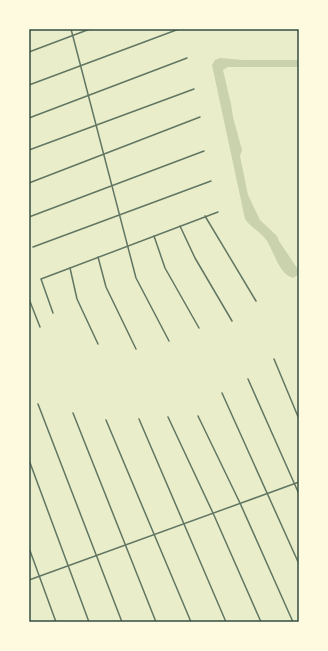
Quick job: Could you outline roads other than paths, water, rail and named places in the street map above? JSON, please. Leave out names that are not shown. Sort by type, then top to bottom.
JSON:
[{"type":"street","points":[[70,29],[136,278],[169,341]]},
{"type":"street","points":[[29,52],[90,29]]},
{"type":"street","points":[[29,85],[179,29]]},
{"type":"street","points":[[29,118],[187,58]]},
{"type":"street","points":[[29,150],[194,88]]},
{"type":"street","points":[[29,183],[200,117]]},
{"type":"street","points":[[29,217],[204,151]]},
{"type":"street","points":[[32,247],[211,181]]},
{"type":"street","points":[[54,313],[41,279],[218,212]]},
{"type":"street","points":[[206,216],[256,302]]},
{"type":"street","points":[[180,226],[195,258],[232,321]]},
{"type":"street","points":[[154,236],[165,268],[199,328]]},
{"type":"street","points":[[98,257],[106,287],[136,349]]},
{"type":"street","points":[[70,268],[77,299],[98,344]]},
{"type":"street","points":[[29,299],[40,327]]},
{"type":"street","points":[[274,359],[299,419]]},
{"type":"street","points":[[248,378],[299,494]]},
{"type":"street","points":[[222,394],[299,564]]},
{"type":"street","points":[[38,404],[122,622]]},
{"type":"street","points":[[73,413],[156,622]]},
{"type":"street","points":[[198,416],[240,504],[293,622]]},
{"type":"street","points":[[168,417],[213,513],[260,622]]},
{"type":"street","points":[[138,419],[226,622]]},
{"type":"street","points":[[106,420],[191,622]]},
{"type":"street","points":[[29,460],[89,622]]},
{"type":"street","points":[[29,580],[299,482]]},
{"type":"street","points":[[29,548],[56,622]]}]
